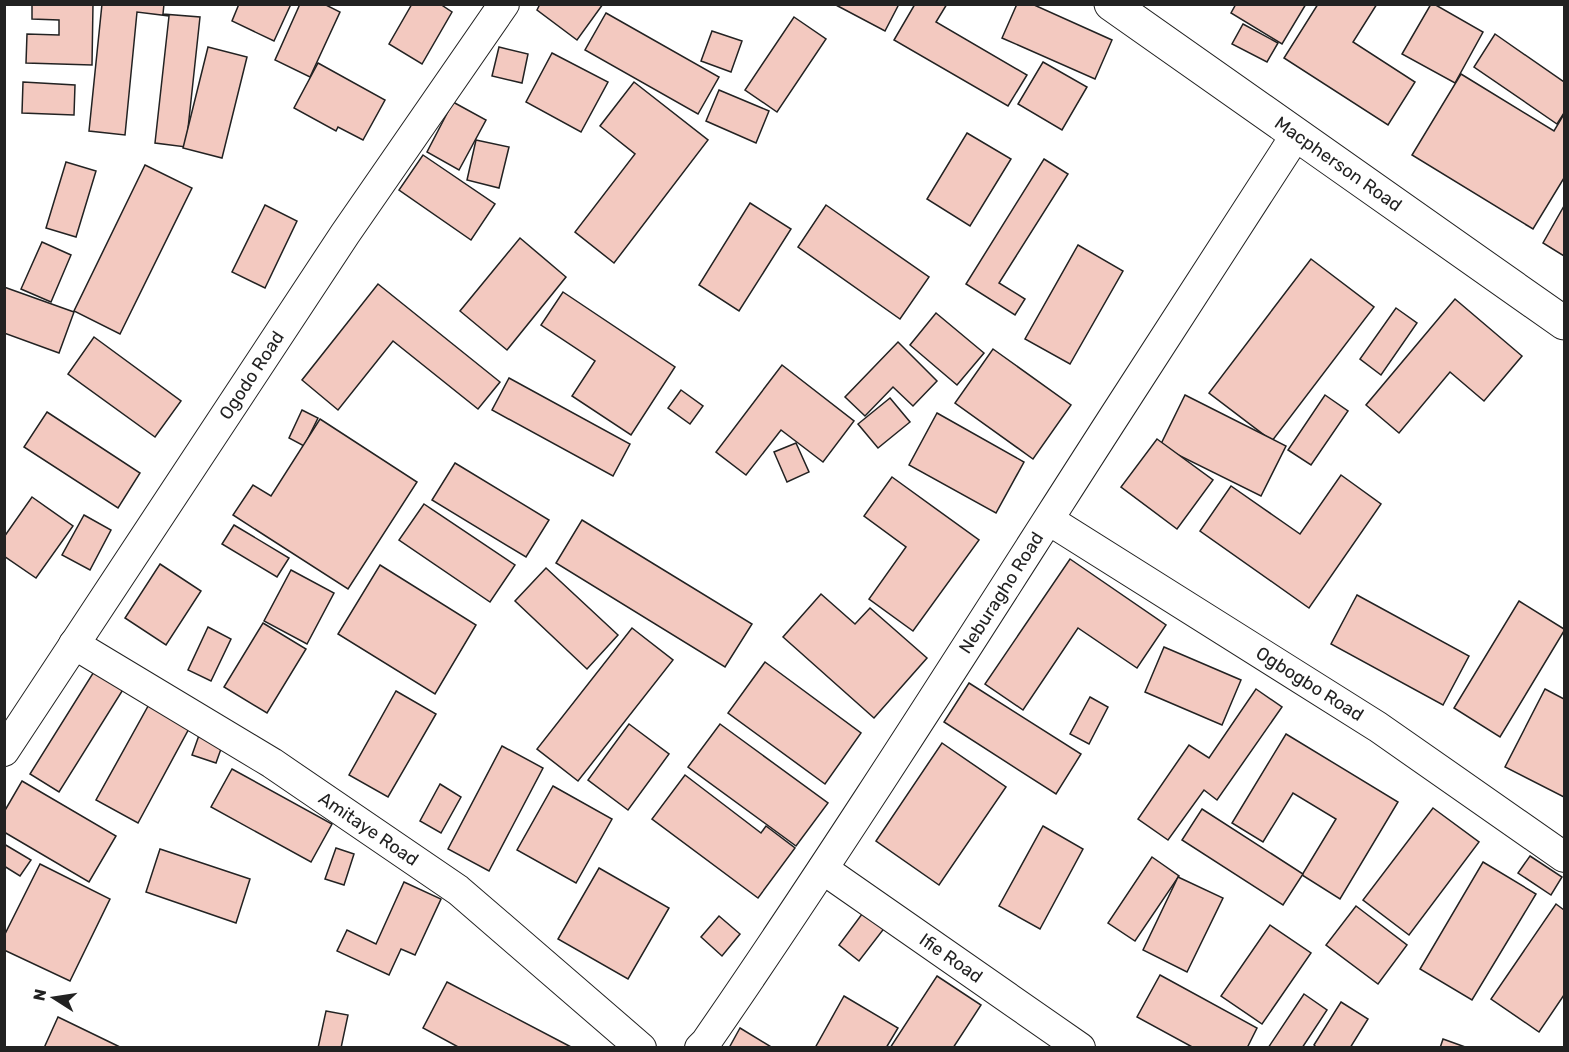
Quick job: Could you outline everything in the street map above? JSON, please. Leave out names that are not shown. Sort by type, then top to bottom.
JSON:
[{"type":"street","name":"Ogodo Road","points":[[4,751],[345,234],[504,4]]},
{"type":"street","name":"Macpherson Road","points":[[1111,4],[1564,323]]},
{"type":"street","name":"Neburagho Road","points":[[700,1047],[706,1042],[785,928],[1296,135]]},
{"type":"street","name":"Ogbogbo Road","points":[[1049,519],[1378,727],[1564,857]]},
{"type":"street","name":"Amitaye Road","points":[[74,644],[272,763],[458,890],[641,1047]]},
{"type":"street","name":"Ifie Road","points":[[823,869],[1080,1047]]},
{"type":"building","points":[[32,4],[93,4],[92,65],[26,63],[27,34],[59,35],[59,20],[32,19]]},
{"type":"building","points":[[102,4],[164,4],[163,14],[200,17],[186,147],[155,143],[169,16],[137,12],[125,135],[89,131]]},
{"type":"building","points":[[239,4],[291,4],[274,41],[232,21]]},
{"type":"building","points":[[300,4],[324,4],[340,12],[310,77],[275,60]]},
{"type":"building","points":[[412,4],[440,4],[452,12],[422,64],[389,44]]},
{"type":"building","points":[[540,4],[603,4],[577,40],[537,10]]},
{"type":"building","points":[[834,4],[899,4],[885,31]]},
{"type":"building","points":[[915,4],[947,4],[936,22],[1027,75],[1008,106],[894,40]]},
{"type":"building","points":[[1017,4],[1032,4],[1112,40],[1095,79],[1002,38]]},
{"type":"building","points":[[1236,4],[1306,4],[1282,44],[1231,13]]},
{"type":"building","points":[[1318,4],[1377,4],[1353,42],[1415,82],[1388,125],[1284,58]]},
{"type":"building","points":[[1431,4],[1483,32],[1455,83],[1402,54]]},
{"type":"building","points":[[606,13],[719,77],[698,114],[585,50]]},
{"type":"building","points":[[794,17],[826,39],[777,112],[745,90]]},
{"type":"building","points":[[1243,24],[1278,43],[1267,62],[1232,44]]},
{"type":"building","points":[[712,31],[742,41],[731,72],[701,61]]},
{"type":"building","points":[[1495,34],[1564,82],[1564,113],[1557,124],[1474,67]]},
{"type":"building","points":[[208,47],[247,57],[222,158],[183,148]]},
{"type":"building","points":[[499,47],[528,54],[522,83],[492,76]]},
{"type":"building","points":[[552,53],[608,82],[581,132],[526,102]]},
{"type":"building","points":[[1043,62],[1087,87],[1062,130],[1018,104]]},
{"type":"building","points":[[318,63],[385,100],[363,140],[338,127],[336,131],[294,108]]},
{"type":"building","points":[[1461,74],[1554,131],[1564,114],[1564,178],[1533,229],[1412,155]]},
{"type":"building","points":[[23,82],[75,85],[74,115],[22,113]]},
{"type":"building","points":[[634,82],[708,140],[614,263],[575,232],[635,154],[600,126]]},
{"type":"building","points":[[719,90],[769,111],[756,143],[706,121]]},
{"type":"building","points":[[453,102],[486,120],[459,170],[427,152]]},
{"type":"building","points":[[967,133],[1011,159],[970,226],[927,199]]},
{"type":"building","points":[[476,140],[509,147],[499,188],[467,180]]},
{"type":"building","points":[[423,155],[495,204],[471,240],[399,190]]},
{"type":"building","points":[[1044,159],[1068,174],[999,283],[1025,299],[1015,315],[966,284]]},
{"type":"building","points":[[66,162],[96,171],[76,237],[46,228]]},
{"type":"building","points":[[145,165],[192,188],[120,334],[74,311]]},
{"type":"building","points":[[750,203],[791,229],[739,311],[699,285]]},
{"type":"building","points":[[265,205],[297,221],[265,288],[232,272]]},
{"type":"building","points":[[826,205],[929,277],[900,319],[798,247]]},
{"type":"building","points":[[1564,206],[1564,256],[1543,243]]},
{"type":"building","points":[[520,238],[566,277],[507,350],[460,311]]},
{"type":"building","points":[[42,242],[71,255],[51,302],[21,289]]},
{"type":"building","points":[[1078,245],[1123,271],[1070,364],[1025,339]]},
{"type":"building","points":[[1311,259],[1374,307],[1272,441],[1209,393]]},
{"type":"building","points":[[378,284],[500,382],[478,409],[393,341],[338,410],[302,380]]},
{"type":"building","points":[[4,287],[74,312],[59,353],[4,333]]},
{"type":"building","points":[[563,292],[675,367],[631,435],[572,396],[595,361],[541,325]]},
{"type":"building","points":[[1455,299],[1522,356],[1484,401],[1450,372],[1399,433],[1366,405]]},
{"type":"building","points":[[1396,308],[1417,323],[1381,375],[1360,359]]},
{"type":"building","points":[[936,313],[984,353],[957,385],[910,345]]},
{"type":"building","points":[[94,337],[181,401],[155,437],[68,374]]},
{"type":"building","points":[[898,342],[937,381],[913,406],[893,387],[865,416],[845,397]]},
{"type":"building","points":[[993,349],[1071,405],[1033,459],[955,403]]},
{"type":"building","points":[[782,365],[854,421],[823,462],[781,430],[746,475],[716,452]]},
{"type":"building","points":[[509,378],[630,444],[613,476],[492,410]]},
{"type":"building","points":[[681,390],[703,406],[690,424],[668,408]]},
{"type":"building","points":[[1185,395],[1286,446],[1261,496],[1160,446]]},
{"type":"building","points":[[1325,395],[1348,411],[1311,465],[1288,450]]},
{"type":"building","points":[[890,398],[910,422],[878,448],[858,424]]},
{"type":"building","points":[[302,410],[318,418],[304,446],[289,438]]},
{"type":"building","points":[[47,412],[140,473],[118,508],[24,447]]},
{"type":"building","points":[[937,413],[1024,462],[996,513],[909,465]]},
{"type":"building","points":[[320,419],[417,482],[348,589],[233,515],[253,485],[271,496]]},
{"type":"building","points":[[1157,439],[1213,480],[1177,529],[1121,487]]},
{"type":"building","points":[[796,443],[809,472],[787,482],[774,452]]},
{"type":"building","points":[[455,463],[549,520],[526,557],[432,500]]},
{"type":"building","points":[[1341,475],[1381,504],[1309,608],[1200,531],[1231,486],[1300,534]]},
{"type":"building","points":[[892,477],[979,540],[913,631],[869,599],[906,547],[864,516]]},
{"type":"building","points":[[32,497],[73,526],[36,578],[4,556],[4,537]]},
{"type":"building","points":[[424,504],[515,565],[490,602],[399,540]]},
{"type":"building","points":[[84,515],[111,530],[90,570],[62,555]]},
{"type":"building","points":[[582,520],[752,624],[725,667],[556,563]]},
{"type":"building","points":[[234,525],[289,558],[277,577],[222,544]]},
{"type":"building","points":[[1070,559],[1166,625],[1137,668],[1078,628],[1023,710],[985,684]]},
{"type":"building","points":[[160,564],[201,591],[166,645],[125,618]]},
{"type":"building","points":[[380,565],[476,625],[435,694],[338,634]]},
{"type":"building","points":[[546,568],[618,635],[587,669],[515,601]]},
{"type":"building","points":[[291,570],[334,593],[307,644],[264,621]]},
{"type":"building","points":[[821,594],[855,624],[870,608],[927,658],[874,718],[783,637]]},
{"type":"building","points":[[1357,595],[1469,656],[1443,705],[1331,644]]},
{"type":"building","points":[[1519,601],[1564,631],[1500,737],[1454,708]]},
{"type":"building","points":[[263,623],[306,649],[267,713],[224,687]]},
{"type":"building","points":[[208,627],[231,639],[211,681],[188,670]]},
{"type":"building","points":[[632,628],[673,660],[578,781],[537,749]]},
{"type":"building","points":[[1164,647],[1241,680],[1222,725],[1145,692]]},
{"type":"building","points":[[100,662],[129,680],[59,792],[30,774]]},
{"type":"building","points":[[765,662],[861,733],[825,784],[728,713]]},
{"type":"building","points":[[969,683],[1081,754],[1056,794],[944,722]]},
{"type":"building","points":[[1256,689],[1282,707],[1217,800],[1204,790],[1168,840],[1138,819],[1189,745],[1209,758]]},
{"type":"building","points":[[1545,689],[1564,699],[1564,797],[1505,767]]},
{"type":"building","points":[[157,690],[198,712],[138,823],[96,800]]},
{"type":"building","points":[[396,691],[436,714],[388,797],[349,775]]},
{"type":"building","points":[[1090,697],[1108,707],[1089,744],[1070,734]]},
{"type":"building","points":[[203,724],[227,732],[216,763],[192,755]]},
{"type":"building","points":[[629,724],[669,754],[628,810],[588,780]]},
{"type":"building","points":[[720,724],[828,803],[796,846],[688,767]]},
{"type":"building","points":[[1286,734],[1398,802],[1340,899],[1302,875],[1336,819],[1293,793],[1263,842],[1232,823]]},
{"type":"building","points":[[942,743],[1006,787],[939,885],[876,841]]},
{"type":"building","points":[[502,746],[543,768],[489,871],[448,849]]},
{"type":"building","points":[[232,769],[332,824],[311,862],[211,807]]},
{"type":"building","points":[[685,775],[761,833],[766,826],[795,848],[758,898],[652,819]]},
{"type":"building","points":[[22,781],[116,836],[89,882],[4,832],[4,812]]},
{"type":"building","points":[[440,784],[461,797],[441,833],[420,821]]},
{"type":"building","points":[[553,786],[612,819],[576,883],[517,850]]},
{"type":"building","points":[[1433,808],[1479,842],[1409,935],[1363,900]]},
{"type":"building","points":[[1202,809],[1303,874],[1283,905],[1182,840]]},
{"type":"building","points":[[1043,826],[1083,849],[1040,929],[999,906]]},
{"type":"building","points":[[4,844],[31,860],[20,876],[4,866]]},
{"type":"building","points":[[336,848],[354,854],[344,885],[325,879]]},
{"type":"building","points":[[160,849],[250,879],[236,923],[146,892]]},
{"type":"building","points":[[1530,856],[1562,877],[1551,895],[1518,873]]},
{"type":"building","points":[[1152,857],[1179,876],[1135,941],[1108,923]]},
{"type":"building","points":[[1483,862],[1536,894],[1472,1000],[1420,969]]},
{"type":"building","points":[[40,864],[110,899],[70,981],[4,950],[4,936]]},
{"type":"building","points":[[599,868],[669,908],[628,979],[558,939]]},
{"type":"building","points":[[1178,877],[1223,898],[1187,972],[1143,950]]},
{"type":"building","points":[[404,882],[441,899],[415,955],[401,949],[389,975],[337,951],[347,930],[376,944]]},
{"type":"building","points":[[1556,904],[1564,910],[1564,995],[1539,1032],[1491,999]]},
{"type":"building","points":[[1356,906],[1407,945],[1378,984],[1326,945]]},
{"type":"building","points":[[865,910],[886,926],[859,961],[839,945]]},
{"type":"building","points":[[719,916],[740,934],[722,956],[701,937]]},
{"type":"building","points":[[1270,925],[1311,953],[1262,1024],[1221,996]]},
{"type":"building","points":[[1160,975],[1257,1028],[1247,1048],[1194,1048],[1137,1017]]},
{"type":"building","points":[[937,976],[981,1005],[953,1048],[890,1048]]},
{"type":"building","points":[[447,982],[573,1048],[460,1048],[423,1028]]},
{"type":"building","points":[[1304,994],[1327,1010],[1302,1048],[1268,1048]]},
{"type":"building","points":[[844,996],[898,1028],[886,1048],[815,1048]]},
{"type":"building","points":[[1341,1002],[1368,1019],[1350,1048],[1317,1048],[1314,1045]]},
{"type":"building","points":[[326,1011],[348,1015],[341,1048],[318,1048]]},
{"type":"building","points":[[58,1017],[122,1048],[44,1048]]},
{"type":"building","points":[[740,1028],[773,1048],[729,1048]]},
{"type":"building","points":[[1443,1039],[1468,1048],[1440,1048]]}]
